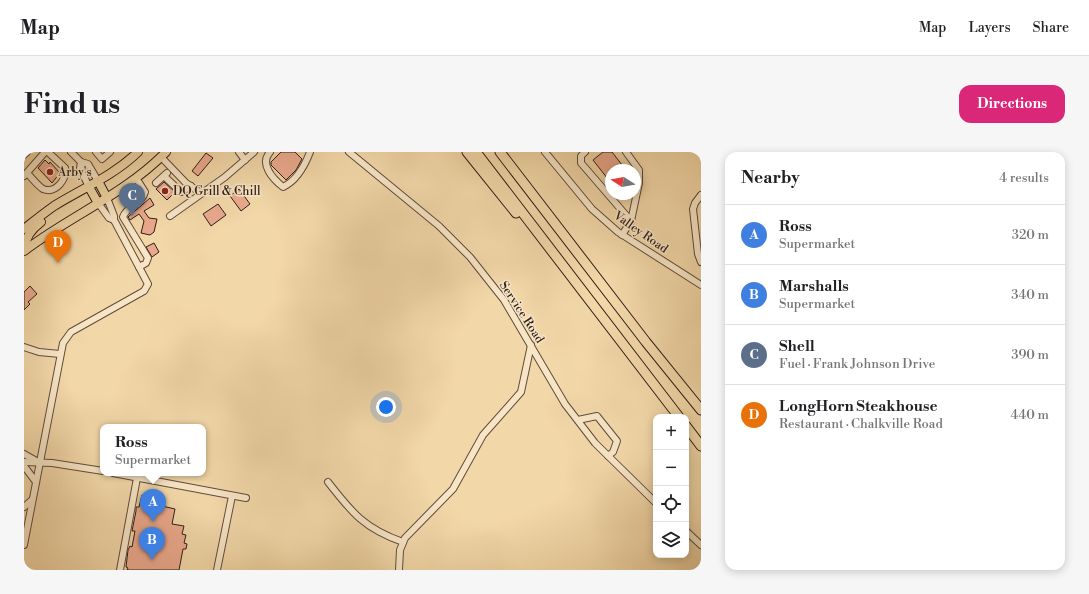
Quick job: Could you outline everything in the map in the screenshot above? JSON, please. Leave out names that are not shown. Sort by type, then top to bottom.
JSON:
[{"type":"highway","points":[[467,152],[530,230],[580,287]]},
{"type":"highway","points":[[476,152],[677,414]]},
{"type":"highway","points":[[500,152],[646,342],[701,410]]},
{"type":"highway","points":[[689,430],[701,446]]},
{"type":"main road","points":[[24,229],[53,207],[98,182],[127,162],[138,152]]},
{"type":"main road","points":[[25,251],[53,229],[125,187],[163,154]]},
{"type":"main road","points":[[98,182],[107,198]]},
{"type":"main road","points":[[89,187],[98,203]]},
{"type":"main road","points":[[25,251],[27,238],[32,230],[62,207],[69,198]]},
{"type":"street","points":[[47,152],[65,168],[66,177],[62,183],[49,190],[42,189],[25,175],[47,152]]},
{"type":"street","points":[[71,152],[81,162],[88,164],[98,182]]},
{"type":"street","points":[[96,152],[102,159],[110,152]]},
{"type":"street","points":[[239,152],[245,160]]},
{"type":"street","points":[[170,216],[254,152]]},
{"type":"street","points":[[270,152],[266,160],[266,166],[274,178],[283,187],[288,185],[303,168],[308,153]]},
{"type":"street","name":"Service Road","points":[[350,152],[439,226],[470,257],[504,300],[566,404],[595,443],[653,500]]},
{"type":"street","name":"Valley Road","points":[[545,152],[592,209],[622,235],[701,285]]},
{"type":"street","points":[[585,152],[581,156],[581,163],[631,221]]},
{"type":"street","points":[[622,235],[631,221],[639,183],[639,170],[626,152]]},
{"type":"street","points":[[163,154],[171,169],[201,193]]},
{"type":"street","points":[[81,162],[80,168],[89,187]]},
{"type":"street","points":[[156,183],[171,169]]},
{"type":"street","points":[[164,176],[181,192],[186,191],[191,186]]},
{"type":"street","points":[[136,178],[145,192],[144,198],[125,212],[123,217],[148,258],[146,262],[139,267]]},
{"type":"street","points":[[125,187],[136,204]]},
{"type":"street","points":[[701,195],[695,203],[693,209],[698,254],[701,262]]},
{"type":"street","points":[[24,544],[26,520],[40,463],[63,343],[71,332],[144,291],[148,284],[116,223],[107,198]]},
{"type":"street","points":[[98,203],[109,218],[116,223],[126,221]]},
{"type":"street","points":[[126,243],[136,238]]},
{"type":"street","points":[[399,570],[400,550],[404,538],[453,489],[483,435],[521,392],[531,345]]},
{"type":"street","points":[[24,347],[39,352],[60,354]]},
{"type":"street","points":[[578,420],[597,416],[617,441],[613,452],[608,456]]},
{"type":"street","points":[[24,454],[40,463]]},
{"type":"street","points":[[24,462],[100,471]]},
{"type":"street","points":[[24,466],[36,482]]},
{"type":"street","points":[[127,476],[246,498]]},
{"type":"street","points":[[120,570],[137,478]]},
{"type":"street","points":[[328,482],[352,512],[368,526],[403,542]]},
{"type":"street","points":[[217,570],[232,496]]},
{"type":"street","points":[[24,507],[32,500]]},
{"type":"street","points":[[689,533],[701,545]]},
{"type":"building","points":[[281,152],[295,152],[302,159],[296,170],[286,180],[271,165],[271,162]]},
{"type":"building","points":[[603,152],[612,152],[621,164],[605,164],[605,175],[593,160]]},
{"type":"building","points":[[206,153],[213,158],[198,176],[192,171]]},
{"type":"building","points":[[45,160],[49,164],[50,162],[60,173],[52,183],[38,168]]},
{"type":"building","name":"DQ Grill & Chill","points":[[164,182],[175,192],[167,200],[156,189]]},
{"type":"building","points":[[239,189],[250,204],[241,211],[230,196]]},
{"type":"building","points":[[150,198],[154,205],[144,211],[149,218],[157,219],[154,232],[150,235],[141,233],[144,221],[139,214],[130,220],[128,217]]},
{"type":"building","points":[[218,204],[226,215],[211,226],[203,214]]},
{"type":"building","points":[[154,243],[159,252],[152,257],[146,247]]},
{"type":"building","points":[[30,286],[37,294],[28,302],[30,304],[24,310],[24,292]]},
{"type":"building","points":[[142,495],[161,499],[160,504],[162,504],[162,506],[175,509],[172,524],[184,526],[182,534],[186,535],[184,543],[187,544],[186,549],[183,549],[179,570],[127,570],[128,550],[130,546],[132,547],[135,531],[132,531],[136,507],[139,507]]},
{"type":"place","name":"Arby's","points":[[50,172]]},
{"type":"place","name":"DQ Grill & Chill","points":[[165,191]]},
{"type":"place","name":"Shell","points":[[132,216]]},
{"type":"place","name":"LongHorn Steakhouse","points":[[58,263]]},
{"type":"place","name":"Ross","points":[[153,522]]},
{"type":"place","name":"Marshalls","points":[[152,560]]}]
